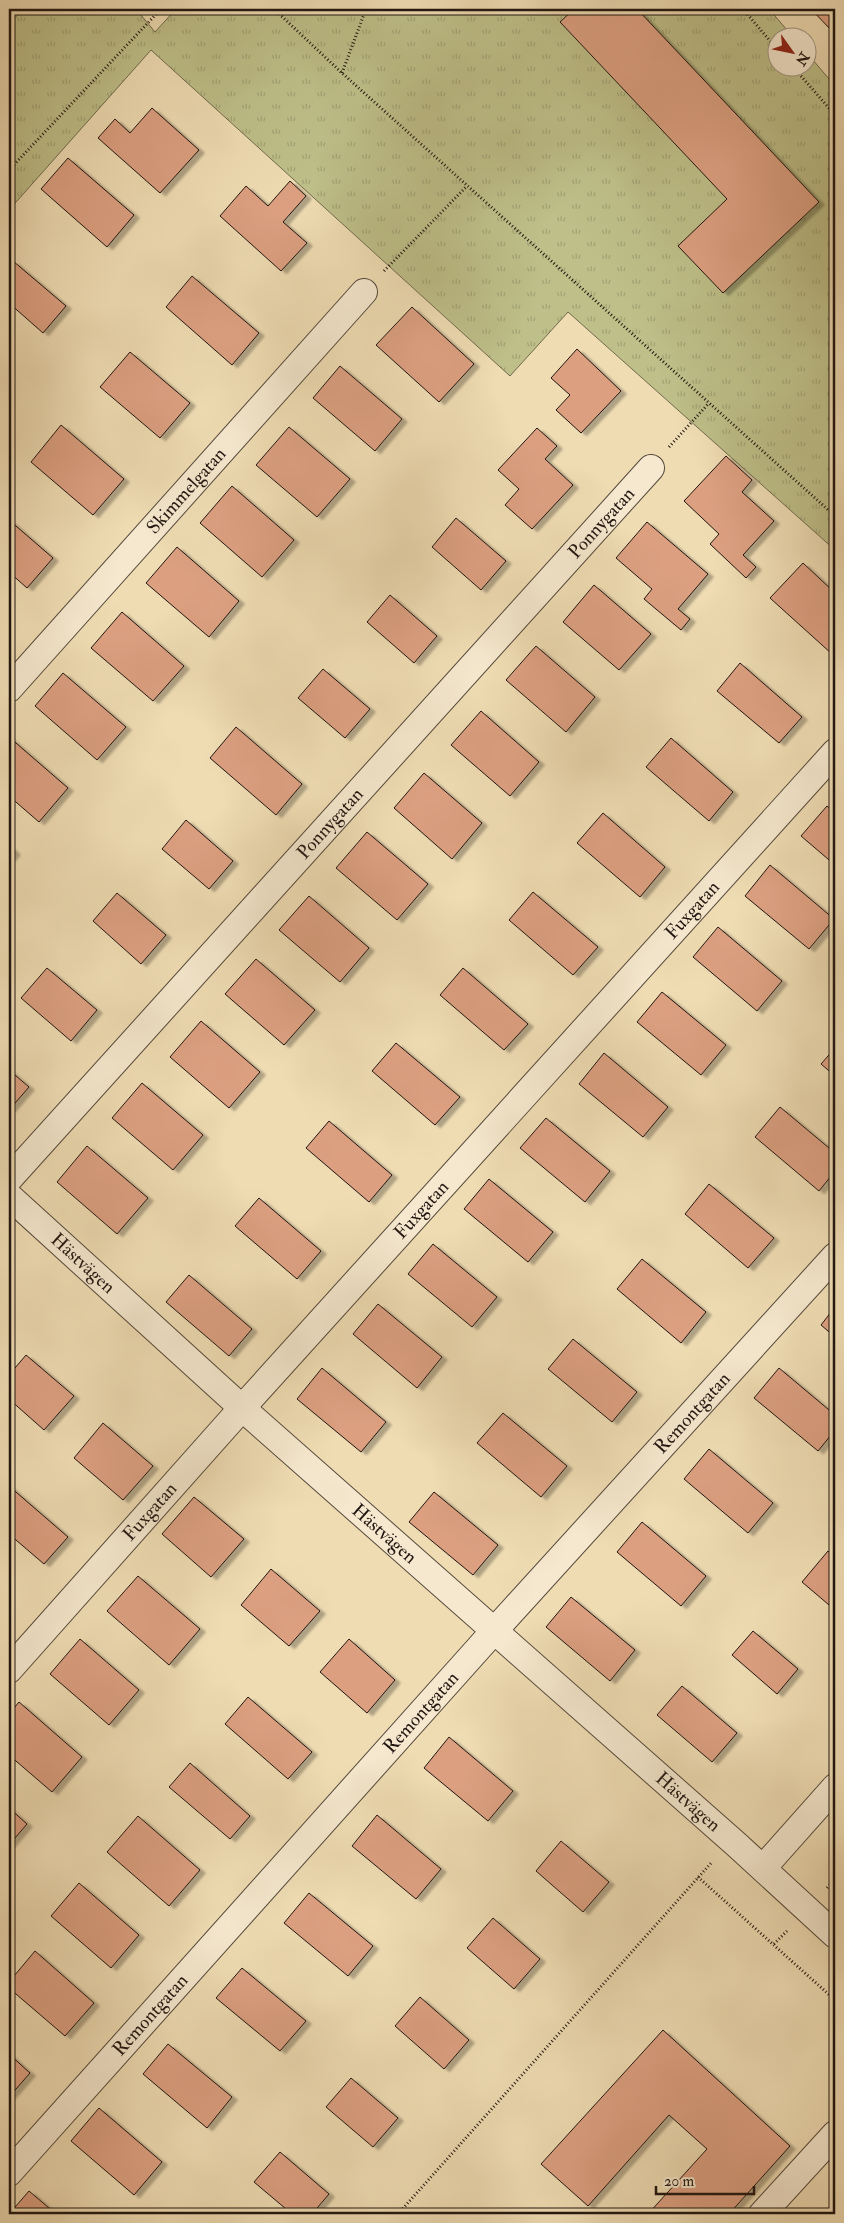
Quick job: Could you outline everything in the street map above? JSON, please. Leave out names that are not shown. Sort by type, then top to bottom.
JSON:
[{"type":"street","name":"Skimmelgatan","points":[[9,689],[364,292]]},
{"type":"street","name":"Ponnygatan","points":[[9,1179],[651,468]]},
{"type":"street","name":"Fuxgatan","points":[[9,1670],[242,1408],[835,752]]},
{"type":"street","name":"Hästvägen","points":[[9,1196],[242,1408],[763,1868],[835,1935]]},
{"type":"street","name":"Remontgatan","points":[[9,2172],[494,1631],[835,1256]]},
{"type":"street","points":[[763,1868],[835,1787]]},
{"type":"street","points":[[762,2214],[835,2134]]},
{"type":"path","points":[[9,170],[161,9]]},
{"type":"path","points":[[274,9],[467,186],[835,516]]},
{"type":"path","points":[[342,73],[366,9]]},
{"type":"path","points":[[743,9],[766,36]]},
{"type":"path","points":[[803,78],[835,114]]},
{"type":"path","points":[[364,292],[467,186]]},
{"type":"path","points":[[651,468],[709,403]]},
{"type":"path","points":[[835,1837],[830,1856],[835,1878]]},
{"type":"path","points":[[398,2214],[732,1841]]},
{"type":"path","points":[[698,1877],[835,2000]]},
{"type":"green space","points":[[26,9],[136,9],[155,32],[176,9],[769,9],[785,28],[766,28],[766,78],[816,78],[816,64],[835,86],[835,550],[568,312],[510,376],[151,50],[9,210],[9,22]]},
{"type":"building","points":[[574,9],[637,9],[819,202],[723,293],[678,246],[727,199],[560,22]]},
{"type":"building","points":[[811,9],[835,9],[835,26],[831,30]]},
{"type":"building","points":[[152,108],[199,150],[160,193],[98,138],[115,119],[130,133]]},
{"type":"building","points":[[68,158],[134,215],[107,247],[41,189]]},
{"type":"building","points":[[290,181],[306,196],[283,222],[307,243],[281,271],[220,216],[246,186],[268,206]]},
{"type":"building","points":[[13,261],[66,306],[43,333],[9,303],[9,266]]},
{"type":"building","points":[[192,276],[259,333],[232,365],[166,307]]},
{"type":"building","points":[[412,307],[474,364],[439,402],[376,345]]},
{"type":"building","points":[[577,349],[621,391],[581,433],[556,410],[570,395],[551,378]]},
{"type":"building","points":[[130,352],[190,403],[160,438],[100,387]]},
{"type":"building","points":[[340,366],[402,419],[375,451],[313,398]]},
{"type":"building","points":[[61,425],[124,479],[93,515],[31,462]]},
{"type":"building","points":[[289,427],[350,479],[317,517],[256,465]]},
{"type":"building","points":[[537,428],[557,446],[545,459],[573,485],[532,529],[505,505],[519,489],[498,470]]},
{"type":"building","points":[[726,456],[752,480],[742,492],[774,521],[743,555],[756,567],[746,578],[710,544],[719,534],[684,501]]},
{"type":"building","points":[[232,486],[294,540],[262,577],[200,523]]},
{"type":"building","points":[[456,518],[506,561],[481,590],[432,547]]},
{"type":"building","points":[[9,520],[53,558],[27,588],[9,572]]},
{"type":"building","points":[[647,522],[708,574],[678,609],[690,619],[681,630],[644,599],[652,589],[616,558]]},
{"type":"building","points":[[177,547],[239,601],[209,637],[146,583]]},
{"type":"building","points":[[803,563],[835,593],[835,651],[832,654],[770,598]]},
{"type":"building","points":[[594,585],[651,634],[619,670],[563,622]]},
{"type":"building","points":[[390,595],[437,636],[414,663],[367,622]]},
{"type":"building","points":[[122,612],[184,666],[153,701],[91,648]]},
{"type":"building","points":[[536,646],[595,697],[566,732],[506,680]]},
{"type":"building","points":[[740,663],[802,717],[779,743],[717,691]]},
{"type":"building","points":[[323,669],[370,709],[345,738],[298,698]]},
{"type":"building","points":[[63,673],[126,727],[97,760],[35,706]]},
{"type":"building","points":[[481,711],[539,762],[510,796],[451,745]]},
{"type":"building","points":[[236,727],[302,784],[276,815],[210,758]]},
{"type":"building","points":[[9,737],[68,788],[39,822],[9,796]]},
{"type":"building","points":[[671,738],[733,792],[709,821],[646,767]]},
{"type":"building","points":[[424,773],[482,823],[452,859],[394,808]]},
{"type":"building","points":[[827,806],[835,813],[835,865],[801,836]]},
{"type":"building","points":[[603,813],[665,867],[640,897],[577,843]]},
{"type":"building","points":[[186,820],[233,861],[209,889],[162,849]]},
{"type":"building","points":[[367,832],[428,884],[397,920],[336,868]]},
{"type":"building","points":[[9,846],[15,852],[9,859]]},
{"type":"building","points":[[770,865],[834,919],[809,949],[745,896]]},
{"type":"building","points":[[533,892],[598,947],[573,975],[509,920]]},
{"type":"building","points":[[117,893],[166,935],[141,964],[93,921]]},
{"type":"building","points":[[309,896],[369,948],[340,982],[279,930]]},
{"type":"building","points":[[718,927],[782,981],[757,1011],[693,957]]},
{"type":"building","points":[[256,959],[315,1010],[284,1045],[225,994]]},
{"type":"building","points":[[47,968],[97,1010],[71,1041],[21,998]]},
{"type":"building","points":[[463,968],[528,1024],[504,1050],[440,995]]},
{"type":"building","points":[[662,992],[726,1045],[701,1075],[637,1022]]},
{"type":"building","points":[[201,1021],[260,1072],[229,1108],[170,1057]]},
{"type":"building","points":[[396,1043],[460,1097],[435,1125],[372,1071]]},
{"type":"building","points":[[835,1048],[835,1076],[821,1064]]},
{"type":"building","points":[[604,1053],[668,1107],[643,1137],[579,1084]]},
{"type":"building","points":[[9,1070],[29,1087],[9,1110]]},
{"type":"building","points":[[142,1083],[203,1135],[173,1170],[112,1118]]},
{"type":"building","points":[[780,1107],[835,1153],[835,1171],[819,1191],[755,1137]]},
{"type":"building","points":[[546,1118],[610,1171],[585,1202],[520,1148]]},
{"type":"building","points":[[329,1121],[392,1175],[369,1202],[306,1148]]},
{"type":"building","points":[[87,1146],[148,1198],[117,1234],[57,1182]]},
{"type":"building","points":[[489,1179],[553,1232],[528,1262],[464,1209]]},
{"type":"building","points":[[709,1184],[774,1238],[748,1268],[685,1214]]},
{"type":"building","points":[[259,1198],[321,1251],[297,1279],[235,1226]]},
{"type":"building","points":[[433,1244],[497,1297],[472,1327],[408,1274]]},
{"type":"building","points":[[642,1259],[706,1312],[681,1343],[617,1289]]},
{"type":"building","points":[[189,1275],[252,1329],[229,1356],[166,1302]]},
{"type":"building","points":[[378,1304],[442,1357],[417,1388],[353,1334]]},
{"type":"building","points":[[835,1307],[835,1337],[821,1325]]},
{"type":"building","points":[[573,1339],[637,1392],[612,1422],[548,1369]]},
{"type":"building","points":[[26,1355],[74,1396],[44,1430],[9,1399],[9,1375]]},
{"type":"building","points":[[322,1368],[386,1422],[361,1452],[297,1399]]},
{"type":"building","points":[[779,1368],[835,1415],[835,1430],[818,1451],[754,1398]]},
{"type":"building","points":[[503,1413],[567,1466],[541,1497],[477,1443]]},
{"type":"building","points":[[103,1423],[153,1466],[123,1500],[74,1458]]},
{"type":"building","points":[[709,1449],[773,1503],[748,1533],[684,1479]]},
{"type":"building","points":[[9,1486],[68,1537],[44,1564],[9,1534]]},
{"type":"building","points":[[434,1492],[498,1545],[473,1575],[409,1522]]},
{"type":"building","points":[[194,1497],[244,1539],[211,1577],[162,1534]]},
{"type":"building","points":[[642,1522],[706,1576],[681,1606],[617,1552]]},
{"type":"building","points":[[828,1551],[835,1557],[835,1610],[802,1582]]},
{"type":"building","points":[[271,1569],[320,1611],[289,1646],[241,1605]]},
{"type":"building","points":[[138,1576],[200,1629],[169,1665],[107,1611]]},
{"type":"building","points":[[571,1597],[635,1650],[610,1681],[546,1627]]},
{"type":"building","points":[[753,1631],[798,1669],[777,1694],[732,1655]]},
{"type":"building","points":[[80,1639],[139,1690],[109,1725],[50,1674]]},
{"type":"building","points":[[349,1639],[395,1680],[367,1713],[320,1672]]},
{"type":"building","points":[[682,1686],[737,1733],[712,1762],[657,1715]]},
{"type":"building","points":[[248,1697],[312,1752],[288,1779],[225,1724]]},
{"type":"building","points":[[19,1702],[82,1757],[52,1792],[9,1755],[9,1714]]},
{"type":"building","points":[[449,1737],[513,1791],[488,1821],[424,1768]]},
{"type":"building","points":[[190,1763],[250,1816],[230,1839],[169,1787]]},
{"type":"building","points":[[9,1808],[27,1824],[9,1845]]},
{"type":"building","points":[[377,1815],[441,1869],[416,1899],[352,1846]]},
{"type":"building","points":[[138,1816],[200,1870],[169,1906],[107,1852]]},
{"type":"building","points":[[561,1841],[609,1882],[583,1912],[536,1871]]},
{"type":"building","points":[[79,1883],[139,1935],[111,1968],[51,1916]]},
{"type":"building","points":[[309,1893],[373,1946],[348,1976],[284,1923]]},
{"type":"building","points":[[493,1918],[540,1959],[514,1989],[467,1948]]},
{"type":"building","points":[[35,1951],[94,2003],[65,2036],[9,1988],[9,1982]]},
{"type":"building","points":[[242,1968],[306,2021],[280,2051],[216,1998]]},
{"type":"building","points":[[420,1997],[469,2040],[444,2069],[395,2026]]},
{"type":"building","points":[[663,2030],[790,2146],[729,2214],[648,2214],[707,2149],[669,2115],[588,2206],[541,2164]]},
{"type":"building","points":[[168,2044],[232,2097],[207,2128],[143,2074]]},
{"type":"building","points":[[9,2054],[30,2073],[9,2097]]},
{"type":"building","points":[[351,2078],[398,2118],[373,2147],[326,2107]]},
{"type":"building","points":[[99,2108],[162,2162],[134,2195],[71,2141]]},
{"type":"building","points":[[280,2152],[329,2194],[312,2214],[292,2214],[254,2182]]},
{"type":"building","points":[[29,2191],[56,2214],[9,2214]]}]
